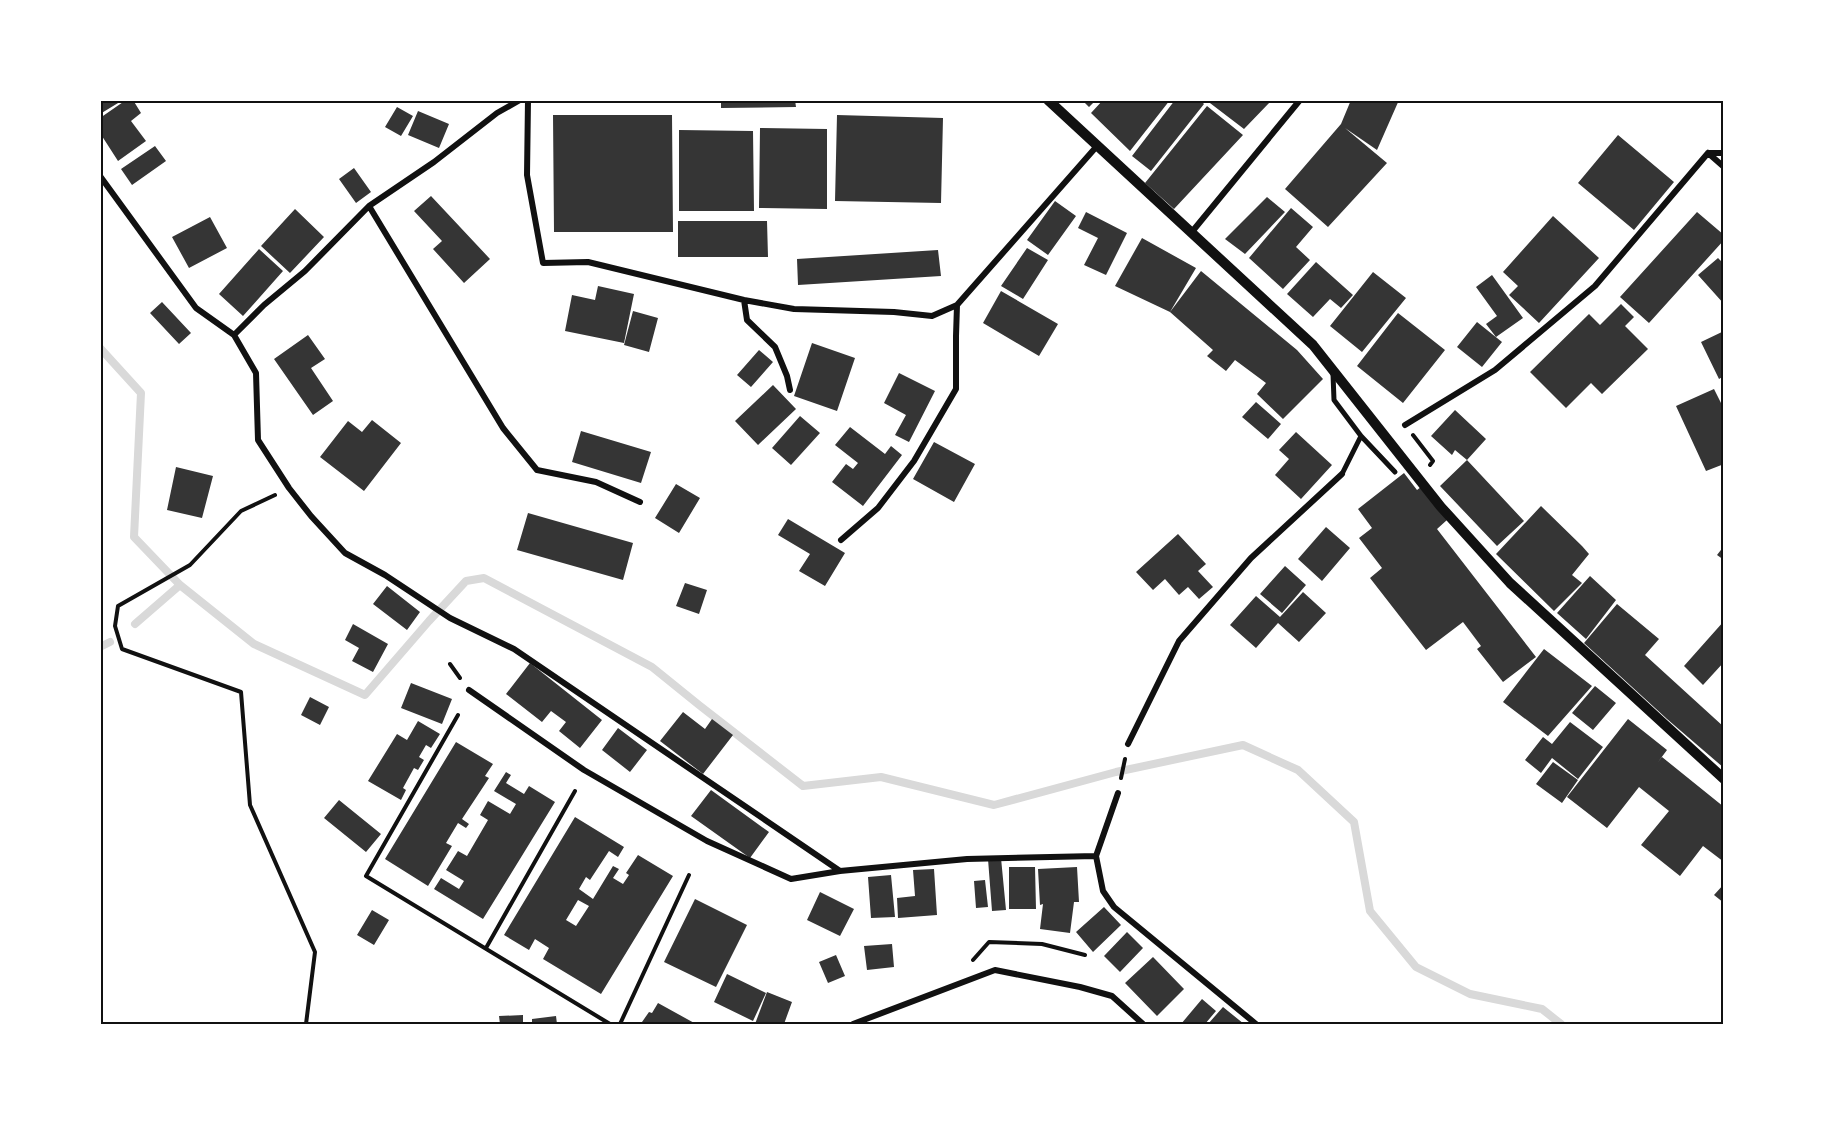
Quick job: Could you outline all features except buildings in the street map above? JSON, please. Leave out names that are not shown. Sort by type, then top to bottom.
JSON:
[{"type":"street","points":[[234,335],[264,305],[305,272],[369,206],[434,162],[497,113],[520,100]]},
{"type":"street","points":[[528,100],[527,175],[543,263],[588,262],[744,300],[794,309],[894,312],[932,316],[957,305],[1097,146]]},
{"type":"street","points":[[1048,100],[1312,345],[1441,507],[1510,583],[1723,779]]},
{"type":"street","points":[[1191,233],[1300,100]]},
{"type":"street","points":[[1405,425],[1495,370],[1595,286],[1708,153],[1724,153]]},
{"type":"street","points":[[1708,153],[1724,167]]},
{"type":"street","points":[[100,176],[196,308],[234,335],[255,373],[258,440],[311,516],[345,553],[385,575],[450,618],[514,650],[840,871]]},
{"type":"street","points":[[369,206],[503,428],[537,470],[596,482],[640,502]]},
{"type":"street","points":[[744,300],[747,320],[775,347],[790,390]]},
{"type":"street","points":[[841,540],[878,508],[914,461],[956,388],[957,305]]},
{"type":"street","points":[[1333,370],[1334,400],[1361,436],[1395,472]]},
{"type":"street","points":[[1128,744],[1179,641],[1251,558],[1342,474],[1361,436]]},
{"type":"street","points":[[468,690],[584,770],[707,841],[791,879],[840,871],[967,859],[1096,856]]},
{"type":"street","points":[[1118,793],[1096,856],[1103,891],[1114,907],[1256,1024]]},
{"type":"street","points":[[853,1024],[995,970],[1080,987],[1112,996],[1143,1024]]},
{"type":"path","points":[[290,488],[241,511],[190,565],[118,606],[114,626],[122,648],[242,692],[250,805],[315,952],[306,1024]]},
{"type":"path","points":[[459,715],[366,876],[610,1024]]},
{"type":"path","points":[[1118,793],[1128,744]]},
{"type":"path","points":[[486,948],[574,791]]},
{"type":"path","points":[[620,1024],[689,875]]},
{"type":"waterway","points":[[100,348],[141,393],[134,537],[180,585],[254,644],[365,695],[466,581],[484,578],[652,667],[803,786],[881,777],[994,805],[1116,772],[1243,745],[1298,770],[1354,822],[1370,911],[1416,967],[1470,994],[1542,1009],[1561,1024]]},
{"type":"waterway","points":[[135,624],[180,585]]},
{"type":"waterway","points":[[100,647],[110,642]]}]
